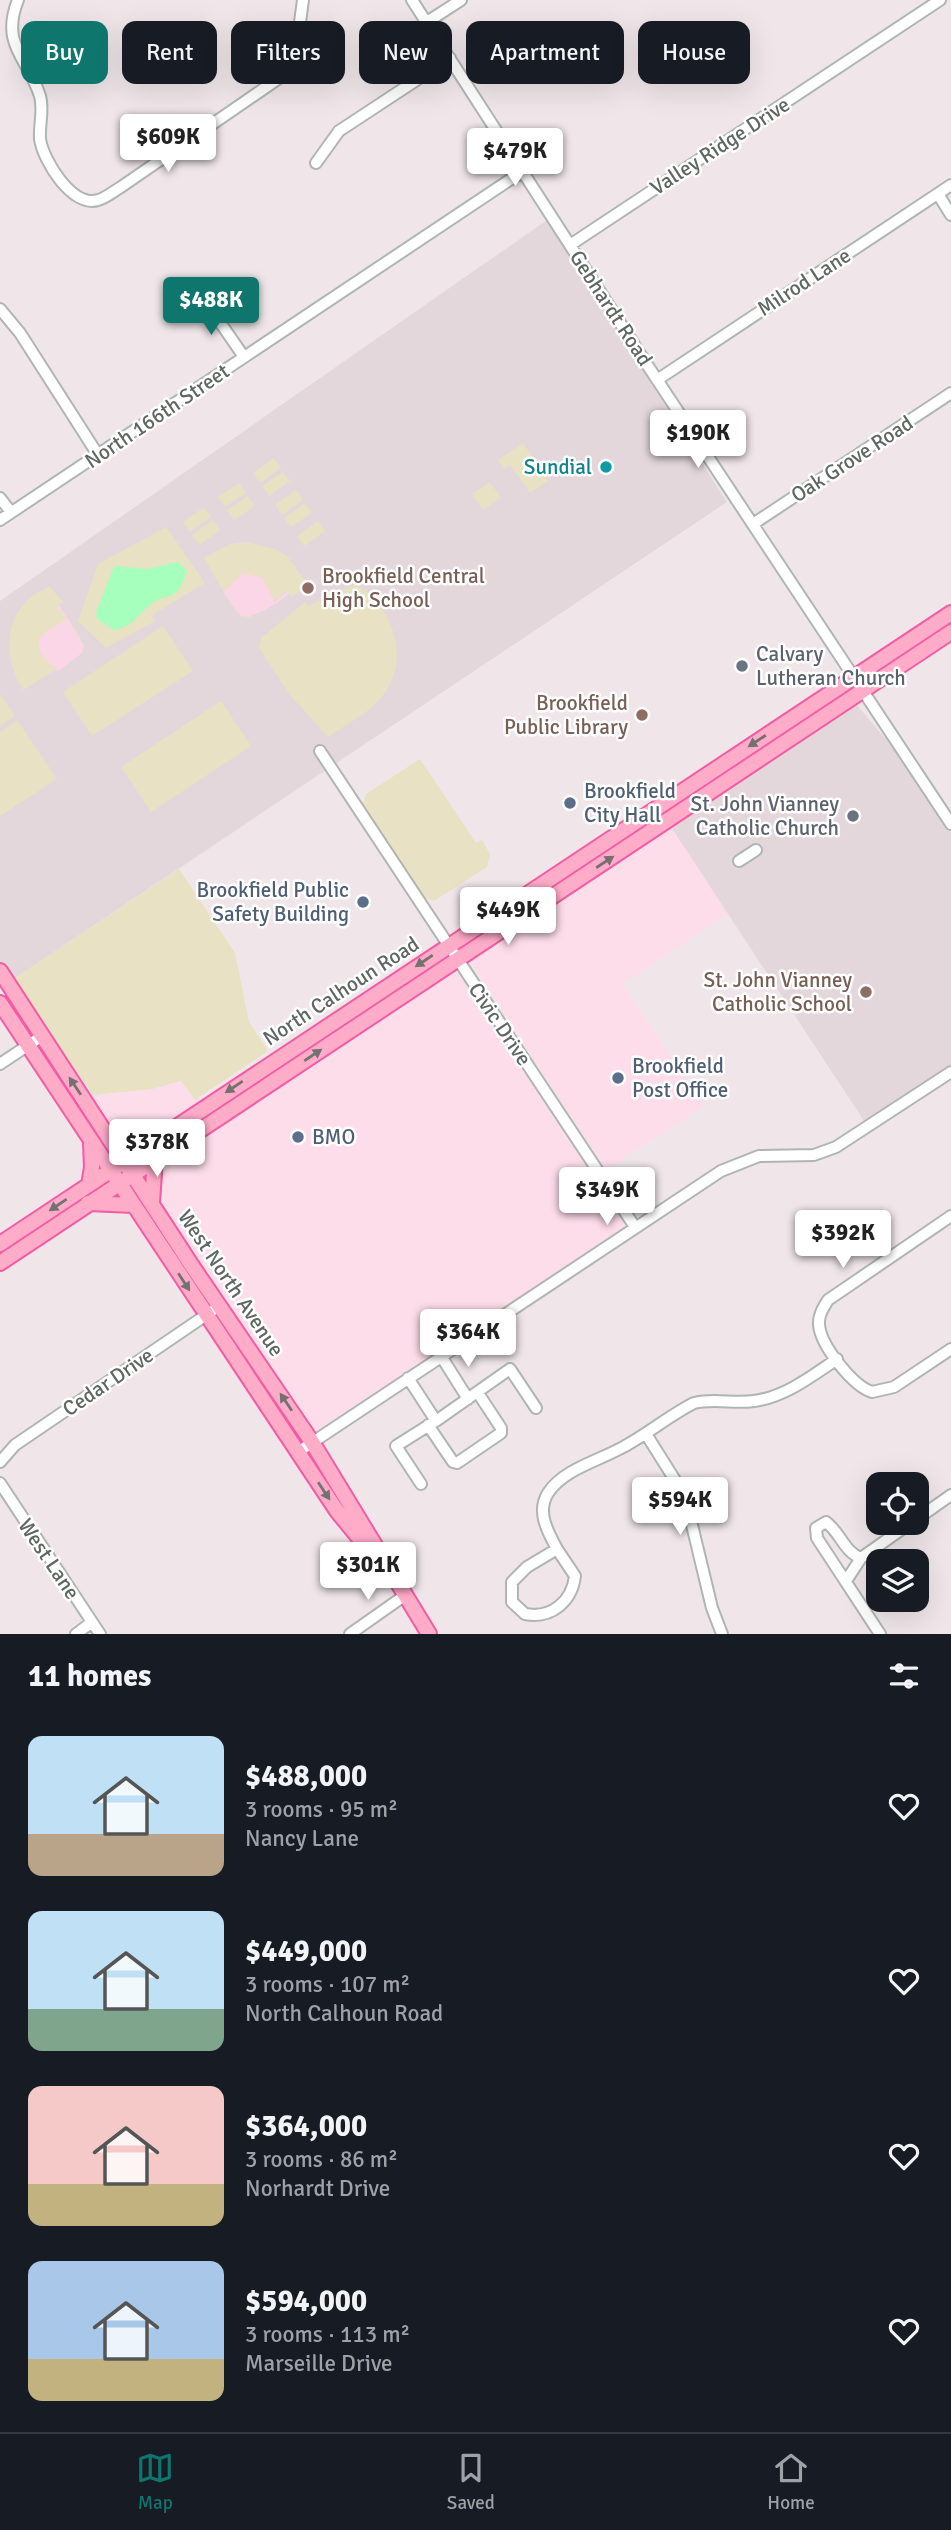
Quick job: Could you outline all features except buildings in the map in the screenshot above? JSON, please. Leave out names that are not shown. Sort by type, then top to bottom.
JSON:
[{"type":"main road","name":"North Calhoun Road","points":[[0,1263],[88,1203],[125,1174],[152,1144],[951,613]]},
{"type":"main road","points":[[863,690],[863,681],[914,647],[951,613]]},
{"type":"main road","name":"North Calhoun Road","points":[[125,1174],[155,1159],[951,632]]},
{"type":"main road","points":[[781,745],[799,725],[852,688],[856,683],[855,677]]},
{"type":"main road","name":"West North Avenue","points":[[0,971],[112,1143],[125,1174],[133,1205],[337,1511],[401,1591]]},
{"type":"main road","name":"West North Avenue","points":[[0,1003],[110,1171],[125,1174],[152,1203],[312,1441],[429,1634]]},
{"type":"main road","points":[[89,1185],[92,1167],[90,1141]]},
{"type":"main road","points":[[112,1143],[152,1144]]},
{"type":"main road","points":[[152,1203],[155,1159]]},
{"type":"main road","points":[[0,1244],[110,1171]]},
{"type":"main road","points":[[125,1174],[163,1235],[194,1269]]},
{"type":"main road","points":[[88,1203],[133,1205]]},
{"type":"street","points":[[18,0],[5,17],[2,33],[8,52],[40,97],[40,141],[44,152],[72,192],[85,200],[99,200],[288,72],[296,52],[303,0]]},
{"type":"street","name":"Gebhardt Road","points":[[412,0],[426,21]]},
{"type":"street","points":[[429,21],[461,0]]},
{"type":"street","name":"Valley Ridge Drive","points":[[570,245],[940,0]]},
{"type":"street","name":"Gebhardt Road","points":[[452,61],[657,380],[951,824]]},
{"type":"street","points":[[316,163],[340,131],[411,84]]},
{"type":"street","name":"North 166th Street","points":[[0,520],[523,171]]},
{"type":"street","name":"Milrod Lane","points":[[657,380],[951,184]]},
{"type":"street","points":[[938,194],[951,215]]},
{"type":"street","points":[[204,299],[244,357]]},
{"type":"street","points":[[0,309],[16,327],[98,454]]},
{"type":"street","name":"Oak Grove Road","points":[[753,524],[951,393]]},
{"type":"street","points":[[0,498],[11,512]]},
{"type":"street","name":"Civic Drive","points":[[320,751],[635,1227]]},
{"type":"street","points":[[739,861],[756,850]]},
{"type":"street","points":[[0,1064],[42,1036]]},
{"type":"street","points":[[298,1452],[635,1227],[742,1160],[759,1156],[814,1155],[836,1147],[951,1072]]},
{"type":"street","points":[[951,1216],[828,1300],[821,1311],[819,1325],[837,1359],[853,1381],[872,1392],[894,1387],[951,1349]]},
{"type":"street","name":"Cedar Drive","points":[[0,1462],[15,1444],[220,1306]]},
{"type":"street","points":[[408,1378],[453,1462],[457,1463],[501,1433],[501,1428],[441,1356]]},
{"type":"street","points":[[557,1549],[527,1567],[512,1582],[512,1602],[525,1614],[545,1615],[573,1592],[575,1576],[557,1549],[542,1518],[547,1493],[574,1472],[646,1434],[694,1403],[707,1400],[755,1401],[789,1388],[837,1359]]},
{"type":"street","points":[[421,1484],[396,1446],[510,1369],[536,1408]]},
{"type":"street","points":[[646,1434],[685,1496],[712,1608],[722,1634]]},
{"type":"street","name":"West Lane","points":[[0,1483],[100,1634]]},
{"type":"street","points":[[929,1510],[951,1495]]},
{"type":"street","points":[[861,1558],[851,1553],[826,1522],[816,1528],[817,1538],[880,1634]]},
{"type":"street","points":[[846,1581],[861,1558],[894,1535]]},
{"type":"street","points":[[350,1634],[401,1591]]},
{"type":"street","points":[[76,1634],[92,1622]]},
{"type":"shaded area","name":"Brookfield Central High School","points":[[547,220],[727,502],[12,980],[0,961],[0,601]]},
{"type":"shaded area","points":[[523,443],[548,481],[530,493],[510,465],[504,469],[498,460]]},
{"type":"shaded area","points":[[274,458],[281,468],[260,483],[253,473]]},
{"type":"shaded area","points":[[283,472],[290,481],[269,496],[262,486]]},
{"type":"shaded area","points":[[490,482],[501,498],[483,510],[472,494]]},
{"type":"shaded area","points":[[239,483],[246,493],[225,507],[218,497]]},
{"type":"shaded area","points":[[296,490],[303,500],[282,515],[275,505]]},
{"type":"shaded area","points":[[248,496],[255,506],[234,520],[227,510]]},
{"type":"shaded area","points":[[305,503],[312,513],[291,527],[284,518]]},
{"type":"shaded area","points":[[204,507],[211,517],[190,532],[183,522]]},
{"type":"shaded area","points":[[213,520],[220,530],[199,545],[192,535]]},
{"type":"shaded area","points":[[318,521],[325,531],[304,546],[297,536]]},
{"type":"shaded area","points":[[166,527],[205,583],[152,615],[155,621],[106,648],[78,621],[98,564]]},
{"type":"shaded area","points":[[246,542],[275,549],[287,556],[308,584],[292,597],[287,591],[249,618],[235,611],[204,558],[230,544]]},
{"type":"shaded area","points":[[178,562],[187,571],[179,589],[171,596],[156,601],[130,624],[120,629],[114,630],[97,619],[96,613],[114,566],[147,569]]},
{"type":"shaded area","points":[[356,584],[369,594],[389,621],[397,652],[396,668],[381,698],[363,714],[328,737],[290,695],[259,648],[261,638],[305,602],[308,606]]},
{"type":"shaded area","points":[[49,586],[63,602],[57,606],[79,635],[82,653],[23,690],[10,654],[11,630],[22,607],[34,595]]},
{"type":"shaded area","points":[[163,626],[193,671],[92,736],[63,692]]},
{"type":"shaded area","points":[[0,694],[15,716],[0,726]]},
{"type":"shaded area","name":"St. John Vianney Catholic School","points":[[851,698],[925,785],[951,824],[951,1072],[868,1127],[667,821]]},
{"type":"shaded area","points":[[221,701],[251,746],[151,812],[121,767]]},
{"type":"shaded area","points":[[17,720],[57,779],[0,816],[0,732]]},
{"type":"shaded area","points":[[420,759],[476,843],[482,840],[490,854],[487,867],[434,901],[424,898],[363,804],[366,794]]},
{"type":"shaded area","points":[[671,826],[729,913],[622,984],[704,1106],[606,1170],[469,961],[475,954]]},
{"type":"shaded area","points":[[179,869],[235,953],[249,1022],[268,1051],[195,1100],[181,1081],[152,1089],[93,1095],[12,980]]},
{"type":"shaded area","points":[[462,968],[635,1227],[312,1442],[89,1096],[152,1089],[181,1080],[221,1122],[447,972]]},
{"type":"sand","points":[[243,573],[263,578],[274,602],[288,591],[290,593],[260,612],[241,616],[223,592]]},
{"type":"sand","points":[[59,605],[84,645],[82,653],[58,671],[42,655],[39,642],[46,632],[67,619],[57,607]]},
{"type":"place","name":"Sundial","points":[[606,467]]},
{"type":"place","name":"Brookfield Central High School","points":[[308,588]]},
{"type":"place","name":"Calvary Lutheran Church","points":[[742,666]]},
{"type":"place","name":"Brookfield Public Library","points":[[642,715]]},
{"type":"place","name":"Brookfield City Hall","points":[[570,803]]},
{"type":"place","name":"St. John Vianney Catholic Church","points":[[853,816]]},
{"type":"place","name":"Brookfield Public Safety Building","points":[[363,902]]},
{"type":"place","name":"St. John Vianney Catholic School","points":[[866,992]]},
{"type":"place","name":"Brookfield Post Office","points":[[618,1078]]},
{"type":"place","name":"BMO","points":[[298,1137]]}]
